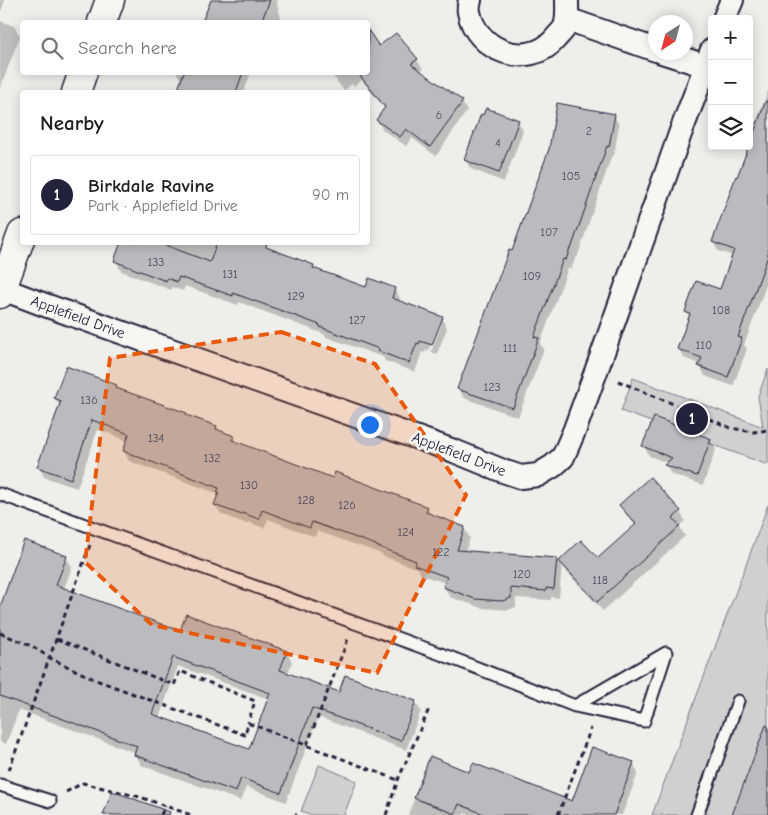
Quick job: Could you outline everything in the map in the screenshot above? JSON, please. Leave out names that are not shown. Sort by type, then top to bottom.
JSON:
[{"type":"main road","points":[[103,20],[110,0]]},
{"type":"main road","points":[[77,90],[82,75]]},
{"type":"main road","points":[[1,290],[20,239]]},
{"type":"street","points":[[470,0],[468,11],[476,31],[491,46],[510,54],[531,54],[550,45],[564,28],[567,10],[648,46]]},
{"type":"street","points":[[726,15],[732,0]]},
{"type":"street","points":[[693,56],[708,58]]},
{"type":"street","name":"Applefield Drive","points":[[1,290],[454,451],[503,471],[521,476],[538,475],[563,457],[596,372],[680,134],[708,60]]},
{"type":"lane","points":[[0,494],[355,622],[575,706],[644,721],[666,653],[575,706]]},
{"type":"lane","points":[[697,815],[738,700]]},
{"type":"lane","points":[[2,785],[50,801]]},
{"type":"path","points":[[596,372],[731,428],[753,432],[768,430]]},
{"type":"path","points":[[2,785],[57,639],[96,528]]},
{"type":"path","points":[[307,745],[355,622]]},
{"type":"path","points":[[0,633],[32,646],[50,658],[96,680],[245,735],[255,701],[180,671],[174,685],[57,639]]},
{"type":"path","points":[[386,815],[398,780],[429,708]]},
{"type":"path","points":[[558,815],[597,711]]},
{"type":"path","points":[[248,723],[398,780]]},
{"type":"path","points":[[50,801],[83,782],[140,797],[190,815]]},
{"type":"path","points":[[161,815],[165,806]]},
{"type":"highlighted area","points":[[281,332],[375,364],[466,495],[377,673],[152,625],[85,562],[110,358]]},
{"type":"shaded area","points":[[768,369],[768,465],[621,411],[633,378],[763,427],[758,396]]},
{"type":"shaded area","points":[[768,505],[768,815],[652,815],[753,546]]},
{"type":"shaded area","points":[[319,765],[357,781],[344,815],[312,815],[301,811]]},
{"type":"building","points":[[211,0],[270,0],[262,20],[203,20]]},
{"type":"building","points":[[370,33],[379,46],[396,33],[418,59],[411,64],[463,101],[430,147],[406,129],[400,137],[376,120],[385,107],[359,75],[370,75]]},
{"type":"building","points":[[183,75],[242,75],[237,90],[178,90]]},
{"type":"building","points":[[766,101],[768,101],[768,256],[738,337],[742,338],[728,377],[698,366],[702,358],[677,349],[690,314],[685,312],[696,281],[720,289],[734,250],[712,242],[747,150],[753,150],[753,135]]},
{"type":"building","points":[[557,103],[615,114],[609,147],[607,146],[571,249],[566,260],[563,259],[534,337],[539,338],[513,408],[457,389],[509,250],[512,251],[549,149]]},
{"type":"building","points":[[486,108],[519,120],[499,173],[464,160],[481,114],[483,115]]},
{"type":"building","points":[[120,245],[165,245],[210,262],[216,245],[266,245],[266,247],[314,265],[313,268],[366,287],[369,278],[395,288],[392,298],[443,317],[432,345],[420,341],[419,344],[417,343],[409,363],[378,351],[379,349],[320,327],[320,325],[233,293],[233,296],[179,277],[177,282],[167,278],[166,281],[114,261]]},
{"type":"building","points":[[66,366],[117,385],[116,388],[187,413],[186,415],[217,426],[216,429],[234,436],[232,440],[333,478],[335,472],[428,507],[426,512],[465,527],[457,550],[557,558],[554,589],[546,588],[546,591],[511,588],[511,598],[502,601],[475,599],[443,587],[447,577],[414,565],[416,561],[376,545],[312,522],[310,528],[262,510],[259,519],[214,505],[219,488],[123,451],[129,434],[92,420],[71,479],[37,467],[61,401],[54,398]]},
{"type":"building","points":[[654,417],[711,439],[697,476],[664,465],[672,458],[642,446]]},
{"type":"building","points":[[650,477],[681,511],[673,518],[680,526],[597,602],[559,561],[581,540],[598,558],[636,524],[619,505]]},
{"type":"building","points":[[24,540],[67,556],[56,585],[180,631],[186,614],[287,651],[280,670],[339,692],[345,675],[416,701],[401,741],[312,708],[281,793],[241,778],[236,792],[134,755],[137,746],[0,696],[0,607]],"holes":[[[173,657],[270,693],[249,749],[152,714]]]},
{"type":"building","points":[[766,725],[768,726],[768,815],[732,815]]},
{"type":"building","points":[[592,747],[634,762],[614,815],[486,815],[459,804],[455,814],[414,798],[430,756],[469,772],[473,763],[572,801]]},
{"type":"building","points":[[112,791],[170,812],[169,815],[103,815]]},
{"type":"place","name":"Birkdale Ravine","points":[[692,419]]}]
